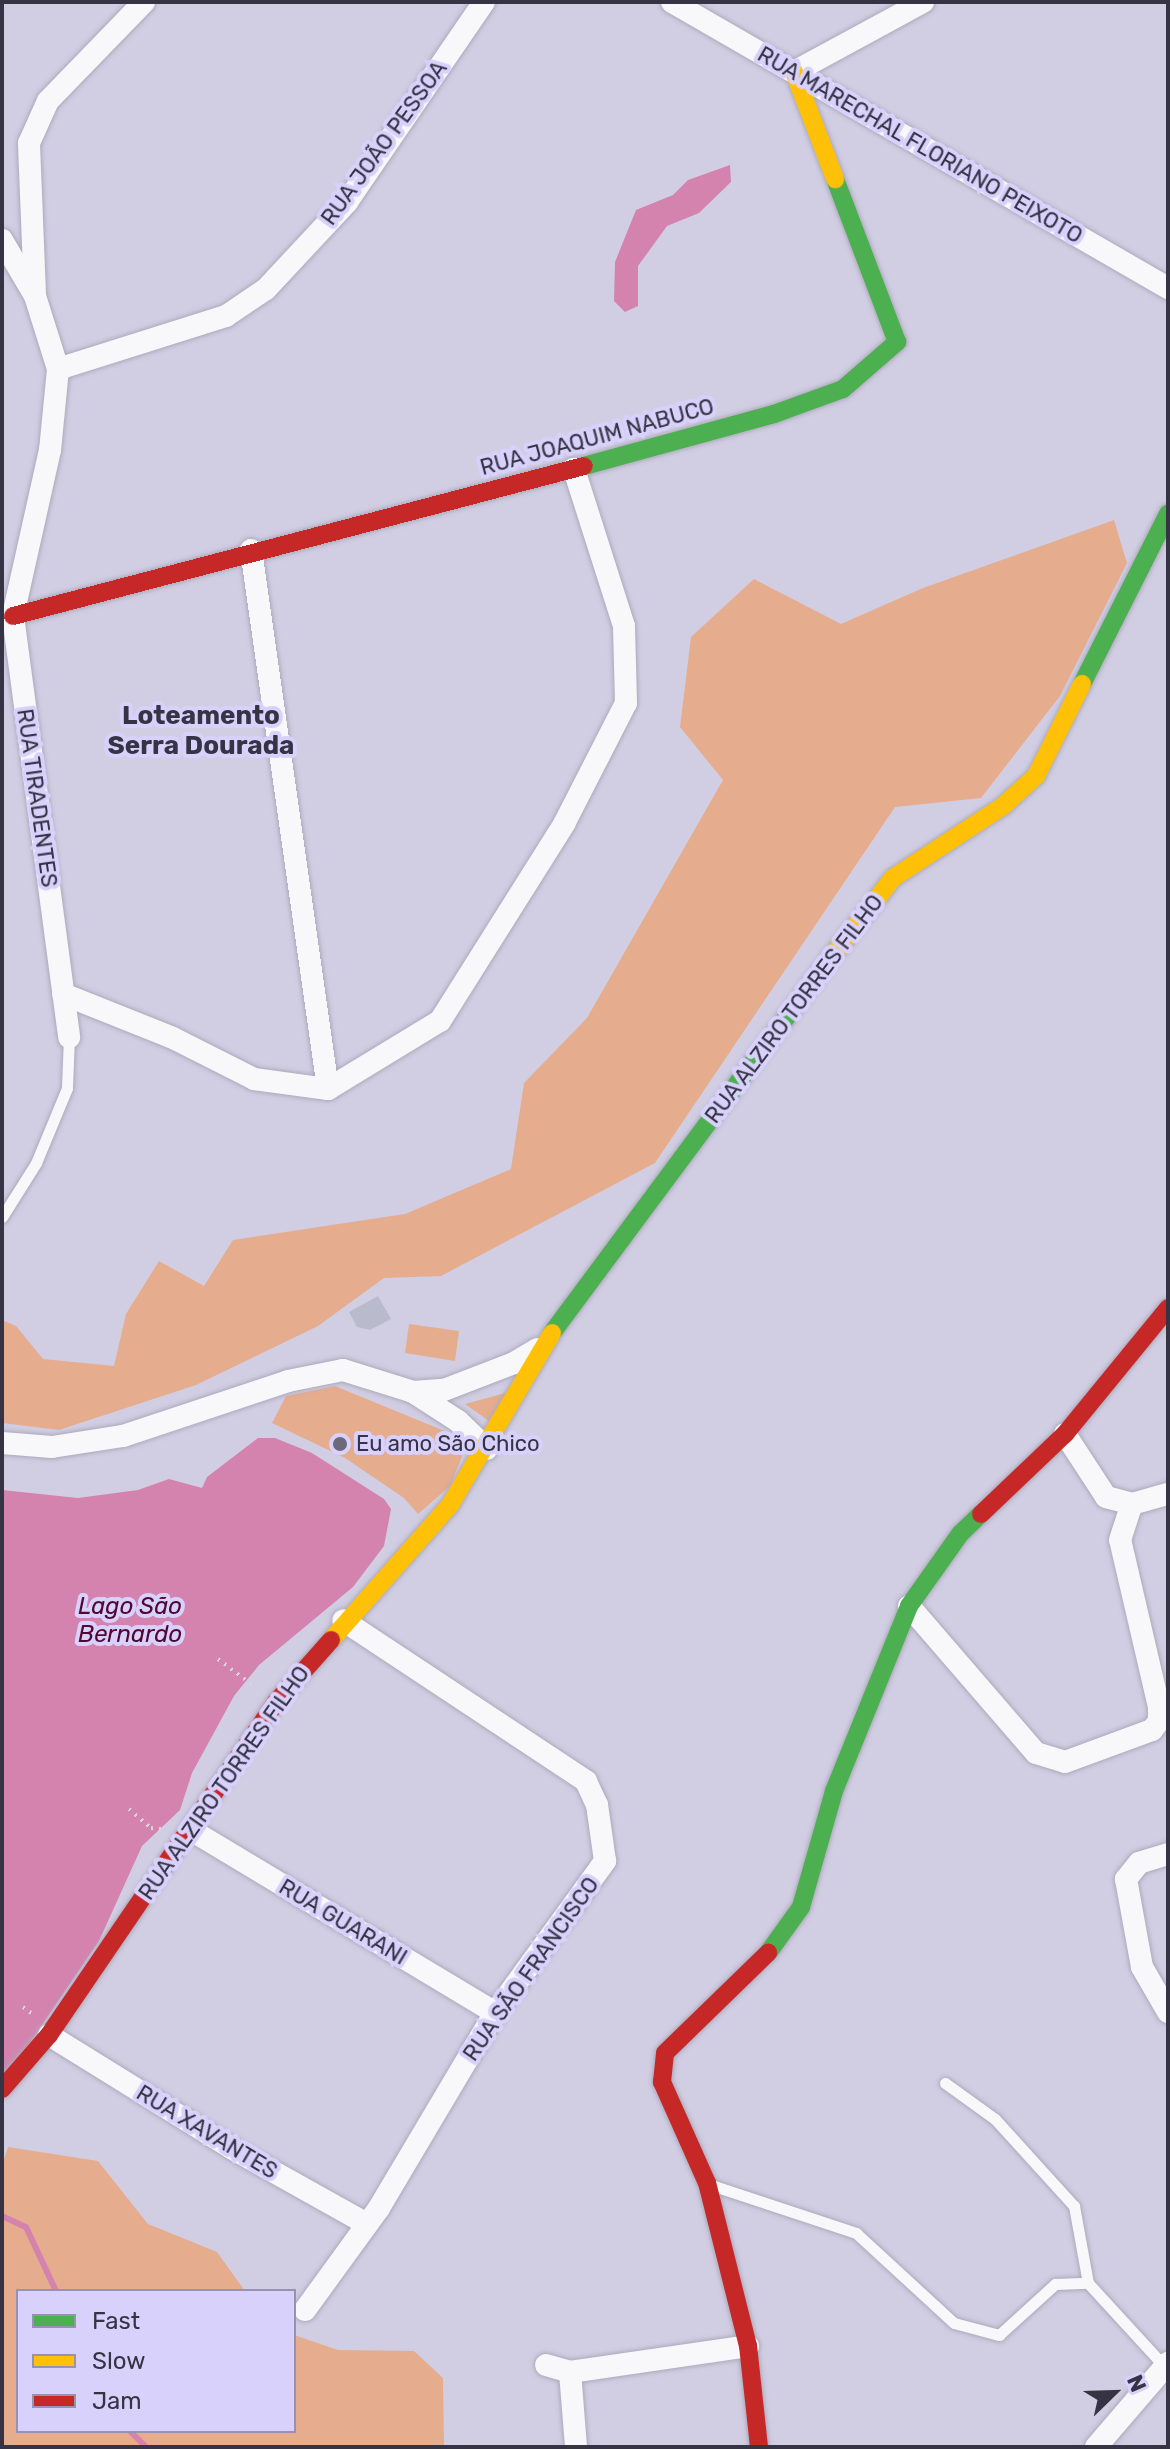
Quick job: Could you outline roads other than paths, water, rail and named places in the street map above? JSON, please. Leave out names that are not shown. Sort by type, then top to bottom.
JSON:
[{"type":"street","points":[[35,296],[29,143],[48,101],[144,2]]},
{"type":"street","name":"RUA JOÃO PESSOA","points":[[58,369],[226,316],[266,289],[347,202],[484,2]]},
{"type":"street","name":"RUA MARECHAL FLORIANO PEIXOTO","points":[[672,2],[1168,288]]},
{"type":"street","points":[[794,72],[923,2]]},
{"type":"street","name":"RUA JOAQUIM NABUCO","points":[[13,616],[251,550],[574,469],[774,414],[843,389],[897,342],[794,72]]},
{"type":"street","name":"RUA TIRADENTES","points":[[2,240],[35,296],[58,369],[50,450],[13,616],[69,1037]]},
{"type":"street","points":[[63,994],[173,1038],[254,1079],[328,1089],[440,1021],[564,824],[626,703],[624,626],[574,469]]},
{"type":"street","name":"RUA ALZIRO TORRES FILHO","points":[[2,2089],[49,2035],[276,1702],[343,1620],[450,1505],[487,1449],[542,1346],[893,878],[1003,806],[1036,776],[1168,514]]},
{"type":"street","points":[[251,550],[328,1089]]},
{"type":"street","points":[[759,2447],[748,2346],[707,2183],[662,2082],[665,2053],[780,1941],[801,1907],[834,1791],[909,1606],[960,1534],[1065,1434],[1168,1308]]},
{"type":"street","points":[[413,1392],[444,1390],[514,1363],[542,1346]]},
{"type":"street","points":[[2,1443],[52,1447],[123,1436],[288,1381],[343,1370],[413,1392],[458,1421],[487,1449]]},
{"type":"street","points":[[1065,1434],[1106,1497],[1132,1504],[1168,1494]]},
{"type":"street","points":[[909,1606],[1036,1753],[1065,1762],[1152,1730],[1159,1721],[1159,1707],[1120,1540],[1132,1504]]},
{"type":"street","name":"RUA SÃO FRANCISCO","points":[[305,2310],[367,2224],[495,2013],[605,1861],[597,1805],[586,1781],[343,1620]]},
{"type":"street","name":"RUA GUARANI","points":[[191,1830],[495,2013]]},
{"type":"street","points":[[1168,1854],[1139,1863],[1126,1879],[1142,1967],[1168,2012]]},
{"type":"street","name":"RUA XAVANTES","points":[[49,2035],[231,2148],[367,2224]]},
{"type":"street","points":[[546,2365],[570,2372],[748,2346]]},
{"type":"street","points":[[1096,2447],[1158,2387],[1166,2364]]},
{"type":"street","points":[[570,2372],[576,2447]]},
{"type":"lane","points":[[2,1217],[36,1163],[67,1088],[69,1037]]},
{"type":"lane","points":[[945,2083],[995,2119],[1074,2206],[1088,2283],[1166,2364]]},
{"type":"lane","points":[[707,2183],[856,2233],[954,2323],[999,2335],[1055,2284],[1088,2283]]},
{"type":"water","points":[[730,165],[731,182],[699,213],[667,226],[638,266],[638,306],[625,312],[614,301],[615,262],[636,210],[673,195],[688,180]]},
{"type":"water","name":"Lago São Bernardo","points":[[258,1438],[275,1438],[312,1453],[384,1499],[391,1509],[384,1546],[353,1587],[259,1665],[234,1696],[192,1773],[180,1810],[142,1846],[99,1941],[2,2084],[2,1490],[78,1498],[138,1490],[169,1479],[202,1488],[207,1477]]},
{"type":"waterway","points":[[2,2216],[26,2227],[55,2289]]},
{"type":"waterway","points":[[132,2433],[146,2447]]},
{"type":"place","name":"Eu amo São Chico","points":[[340,1444]]},
{"type":"district","name":"Loteamento Serra Dourada","points":[[201,731]]}]
